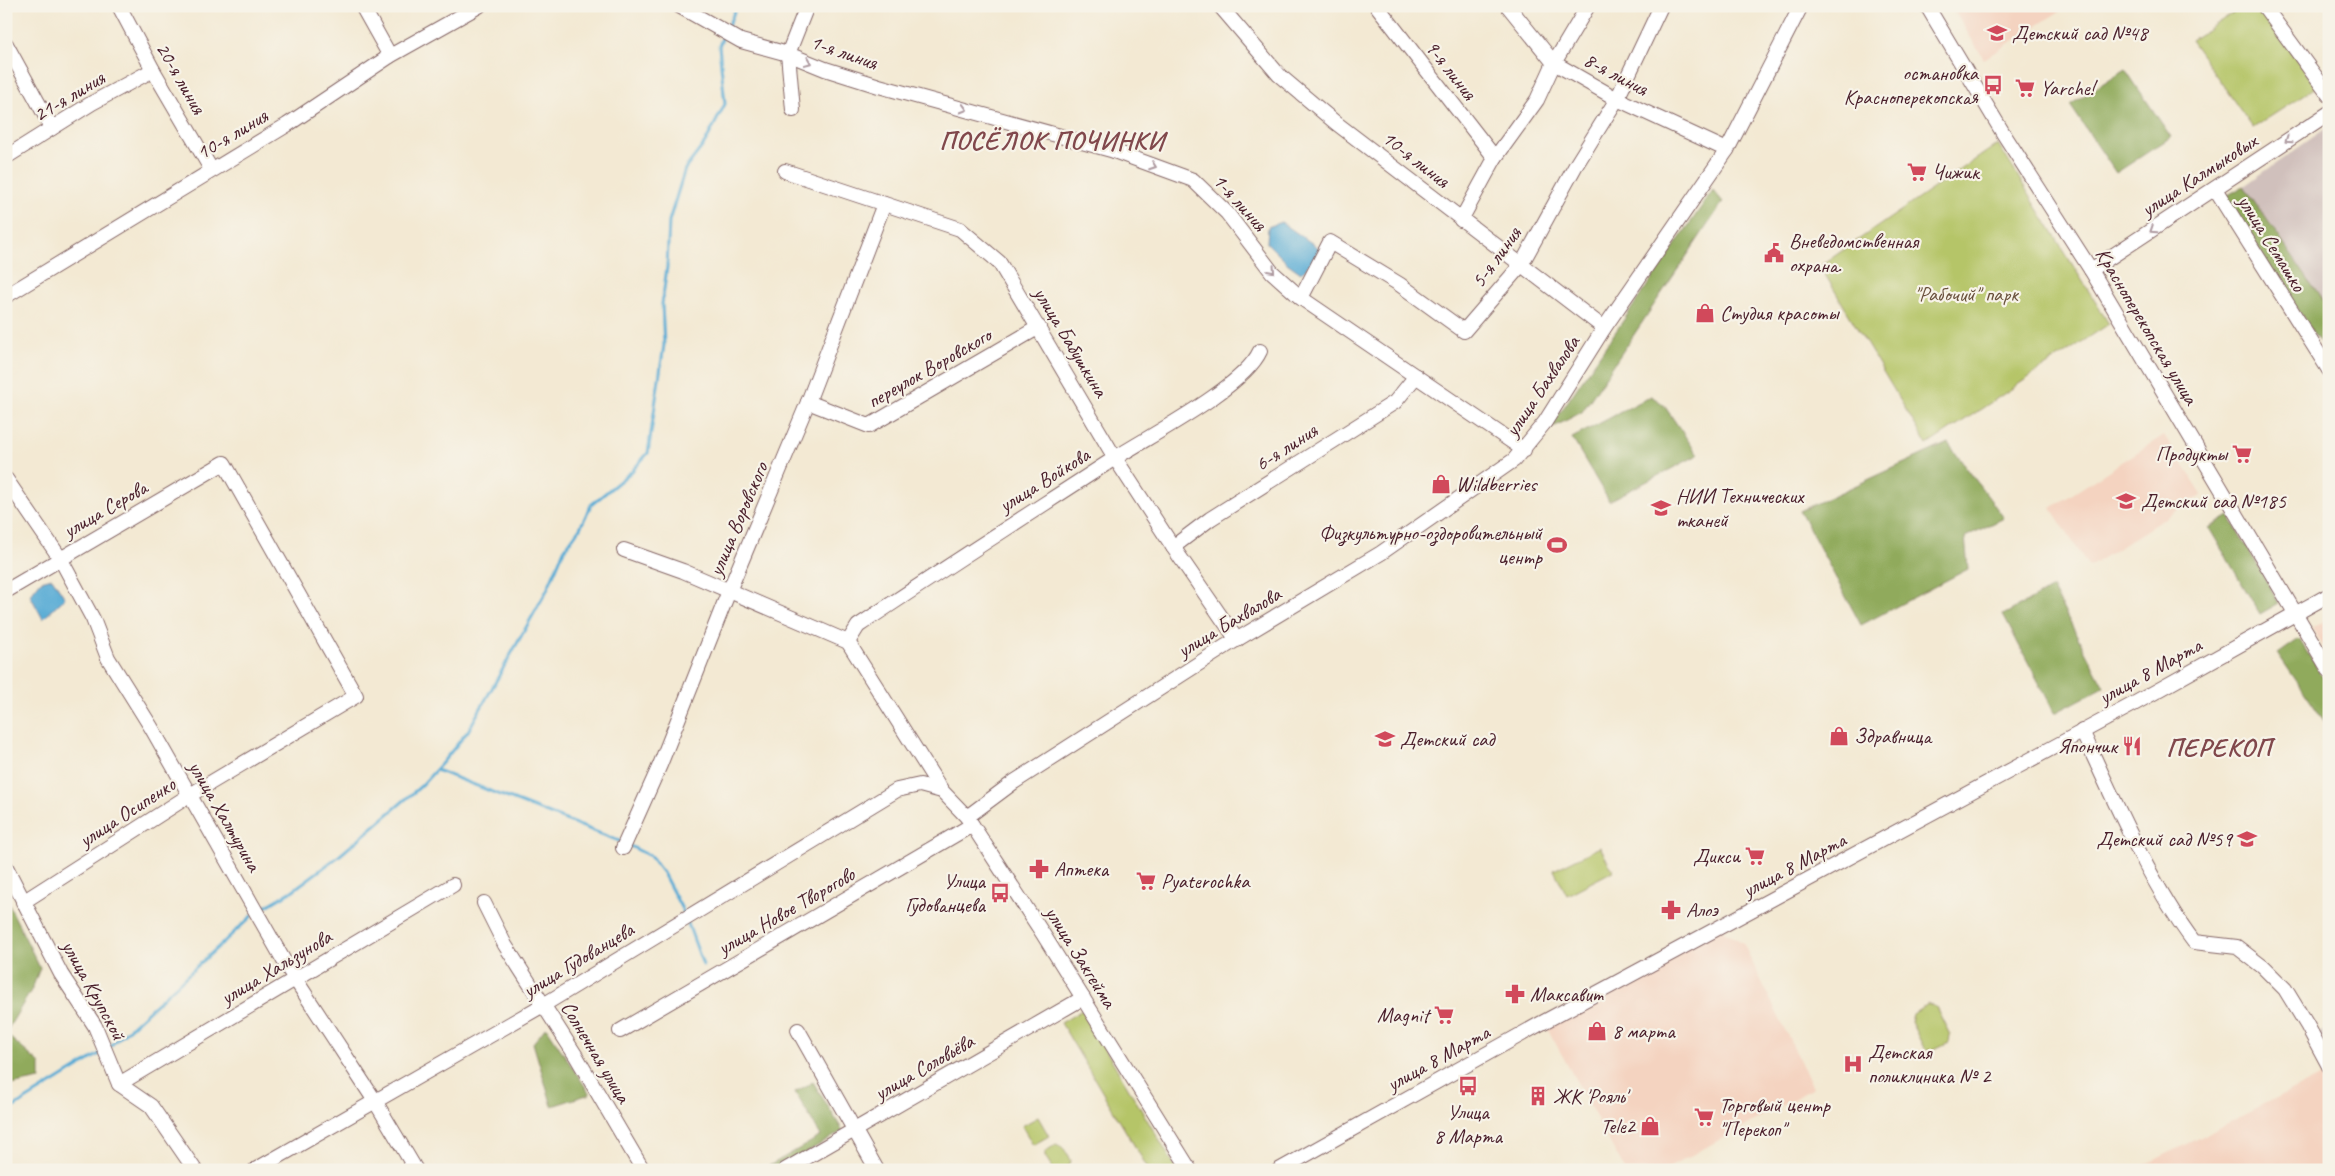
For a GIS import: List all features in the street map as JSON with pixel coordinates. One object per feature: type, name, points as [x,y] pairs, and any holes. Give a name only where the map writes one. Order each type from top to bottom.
[{"type":"street","name":"20-я линия","points":[[119,6],[153,70],[211,169]]},
{"type":"street","points":[[362,6],[390,56]]},
{"type":"street","name":"10-я линия","points":[[6,296],[211,169],[287,125],[390,56],[464,10],[479,6]]},
{"type":"street","name":"1-я линия","points":[[679,6],[741,41],[788,54],[825,69],[879,86],[1110,150],[1193,180],[1227,213],[1272,272],[1301,298],[1524,450]]},
{"type":"street","points":[[793,110],[788,54],[806,6]]},
{"type":"street","name":"10-я линия","points":[[1220,6],[1279,75],[1336,123],[1604,328]]},
{"type":"street","name":"9-я линия","points":[[1377,6],[1495,158]]},
{"type":"street","name":"8-я линия","points":[[1508,6],[1554,63],[1617,99],[1727,150]]},
{"type":"street","points":[[1462,220],[1495,158],[1536,100],[1554,63],[1588,6]]},
{"type":"street","name":"5-я линия","points":[[1301,298],[1330,242],[1399,284],[1464,331],[1521,265],[1576,165],[1617,99],[1661,6]]},
{"type":"street","name":"улица Бахвалова","points":[[970,821],[1014,782],[1237,640],[1381,553],[1514,460],[1545,422],[1604,328],[1727,150],[1801,6]]},
{"type":"street","name":"Красноперекопская улица","points":[[1927,6],[2003,134],[2091,270],[2329,670]]},
{"type":"street","points":[[2264,6],[2329,95]]},
{"type":"street","points":[[6,44],[52,128]]},
{"type":"street","name":"21-я линия","points":[[6,158],[92,103],[153,70]]},
{"type":"street","name":"улица Калмыковых","points":[[2091,270],[2329,113]]},
{"type":"street","name":"улица Бабушкина","points":[[785,171],[960,229],[999,262],[1115,458],[1172,547],[1237,640]]},
{"type":"street","name":"улица Семашко","points":[[2215,189],[2329,370]]},
{"type":"street","name":"улица Воровского","points":[[623,848],[660,765],[729,591],[808,402],[884,204]]},
{"type":"street","name":"переулок Воровского","points":[[808,402],[869,426],[1039,327]]},
{"type":"street","name":"улица Войкова","points":[[848,642],[858,626],[974,548],[1168,426],[1231,383],[1255,363],[1260,351]]},
{"type":"street","name":"6-я линия","points":[[1172,547],[1219,514],[1396,402],[1416,376]]},
{"type":"street","name":"улица Серова","points":[[6,591],[224,463],[356,696]]},
{"type":"street","name":"улица Халтурина","points":[[6,479],[60,558],[93,619],[108,658],[190,795],[295,979],[375,1101],[416,1170]]},
{"type":"street","points":[[624,550],[729,591],[848,642]]},
{"type":"street","name":"улица 8 Марта","points":[[1278,1170],[1547,1020],[2296,615],[2329,595]]},
{"type":"street","name":"улица Закгейма","points":[[848,642],[942,791],[970,821],[1190,1170]]},
{"type":"street","name":"улица Осипенко","points":[[23,902],[190,795],[356,696]]},
{"type":"street","points":[[2082,731],[2118,808],[2180,923],[2194,942],[2237,947],[2263,967],[2285,989],[2329,1066]]},
{"type":"street","name":"улица Гудованцева","points":[[254,1170],[545,1004],[897,790],[920,785],[942,791]]},
{"type":"street","name":"улица Новое Творогово","points":[[620,1031],[970,821]]},
{"type":"street","name":"улица Крупской","points":[[6,868],[61,974],[95,1026],[119,1084]]},
{"type":"street","name":"улица Хальзунова","points":[[119,1084],[453,885]]},
{"type":"street","name":"Солнечная улица","points":[[484,903],[505,945],[545,1004],[643,1170]]},
{"type":"street","name":"улица Соловьёва","points":[[786,1170],[1083,998]]},
{"type":"street","points":[[798,1030],[877,1170]]},
{"type":"street","points":[[119,1084],[151,1106],[195,1170]]},
{"type":"shaded area","name":"Детский сад №48","points":[[1951,6],[2068,6],[1984,59]]},
{"type":"shaded area","points":[[2329,126],[2329,309],[2244,186]]},
{"type":"shaded area","name":"Детский сад №185","points":[[2164,435],[2202,494],[2089,567],[2051,508]]},
{"type":"shaded area","points":[[2329,618],[2329,656],[2312,628]]},
{"type":"shaded area","points":[[1721,929],[1743,943],[1813,1088],[1665,1170],[1625,1170],[1545,1024]]},
{"type":"shaded area","points":[[2329,1027],[2329,1051],[2318,1034]]},
{"type":"shaded area","points":[[2321,1076],[2329,1090],[2329,1170],[2135,1170]]},
{"type":"green space","points":[[2244,6],[2260,6],[2316,87],[2253,128],[2191,40]]},
{"type":"green space","points":[[2125,69],[2171,137],[2116,173],[2070,105]]},
{"type":"green space","name":"\"Рабочий\" парк","points":[[1998,144],[2109,324],[1927,445],[1820,266]]},
{"type":"green space","points":[[2244,186],[2329,310],[2329,356],[2221,199]]},
{"type":"green space","points":[[1713,190],[1723,202],[1582,412],[1548,430]]},
{"type":"green space","points":[[1651,396],[1663,404],[1698,455],[1609,501],[1572,438]]},
{"type":"green space","points":[[1948,443],[2004,518],[1965,537],[1968,569],[1861,625],[1800,511]]},
{"type":"green space","points":[[2229,516],[2279,603],[2260,614],[2209,528]]},
{"type":"green space","points":[[2052,588],[2104,687],[2055,713],[2003,615]]},
{"type":"green space","points":[[2299,639],[2329,688],[2329,728],[2278,654]]},
{"type":"green space","points":[[1600,847],[1613,871],[1567,895],[1554,870]]},
{"type":"green space","points":[[6,899],[40,968],[32,989],[6,1032]]},
{"type":"green space","points":[[1928,1004],[1936,1007],[1950,1035],[1949,1042],[1932,1050],[1924,1048],[1911,1022],[1913,1014]]},
{"type":"green space","points":[[1082,1010],[1177,1170],[1149,1170],[1061,1023]]},
{"type":"green space","points":[[546,1027],[590,1094],[552,1106],[533,1043]]},
{"type":"green space","points":[[6,1034],[40,1064],[40,1079],[6,1086]]},
{"type":"green space","points":[[813,1082],[843,1131],[776,1170],[762,1170],[821,1136],[795,1092]]},
{"type":"green space","points":[[1038,1117],[1049,1136],[1033,1145],[1022,1126]]},
{"type":"green space","points":[[1056,1144],[1062,1147],[1071,1160],[1070,1165],[1063,1170],[1054,1170],[1045,1156],[1045,1152]]},
{"type":"water","points":[[1281,222],[1319,248],[1312,262],[1301,273],[1287,263],[1267,243],[1268,227]]},
{"type":"water","points":[[52,578],[65,598],[43,619],[30,595],[41,581]]},
{"type":"waterway","points":[[727,28],[737,6]]},
{"type":"waterway","points":[[260,910],[292,891],[339,856],[421,786],[442,763],[468,731],[547,590],[564,550],[580,528],[591,505],[632,471],[648,453],[664,345],[662,304],[667,267],[669,221],[685,169],[705,143],[725,104],[719,46],[723,36]]},
{"type":"waterway","points":[[436,770],[622,842]]},
{"type":"waterway","points":[[628,845],[650,856],[663,873],[685,915]]},
{"type":"waterway","points":[[108,1048],[253,915]]},
{"type":"waterway","points":[[687,921],[703,965]]},
{"type":"waterway","points":[[6,1112],[101,1053]]},
{"type":"place","name":"Детский сад №48","points":[[1997,33]]},
{"type":"place","name":"остановка Красноперекопская","points":[[1993,85]]},
{"type":"place","name":"Yarche!","points":[[2025,88]]},
{"type":"place","name":"Чижик","points":[[1917,172]]},
{"type":"place","name":"Вневедомственная охрана.","points":[[1774,253]]},
{"type":"place","name":"Студия красоты","points":[[1705,313]]},
{"type":"place","name":"Продукты","points":[[2242,454]]},
{"type":"place","name":"Wildberries","points":[[1441,484]]},
{"type":"place","name":"Детский сад №185","points":[[2126,501]]},
{"type":"place","name":"НИИ Технических тканей","points":[[1661,508]]},
{"type":"place","name":"Физкультурно-оздоровительный центр","points":[[1557,545]]},
{"type":"place","name":"Здравница","points":[[1839,736]]},
{"type":"place","name":"Детский сад","points":[[1385,739]]},
{"type":"place","name":"Япончик","points":[[2132,746]]},
{"type":"place","name":"Детский сад №59","points":[[2247,839]]},
{"type":"place","name":"Дикси","points":[[1755,856]]},
{"type":"place","name":"Аптека","points":[[1039,869]]},
{"type":"place","name":"Pyaterochka","points":[[1146,881]]},
{"type":"place","name":"Улица Гудованцева","points":[[1000,893]]},
{"type":"place","name":"Алоэ","points":[[1671,910]]},
{"type":"place","name":"Максавит","points":[[1515,994]]},
{"type":"place","name":"Magnit","points":[[1444,1015]]},
{"type":"place","name":"8 марта","points":[[1597,1031]]},
{"type":"place","name":"Детская поликлиника № 2","points":[[1853,1064]]},
{"type":"place","name":"Улица 8 Марта","points":[[1468,1086]]},
{"type":"place","name":"ЖК 'Рояль'","points":[[1538,1096]]},
{"type":"place","name":"Торговый центр \"Перекоп\"","points":[[1704,1117]]},
{"type":"place","name":"Tele2","points":[[1650,1126]]},
{"type":"district","name":"ПОСЁЛОК ПОЧИНКИ","points":[[1052,140]]},
{"type":"district","name":"ПЕРЕКОП","points":[[2219,747]]}]
